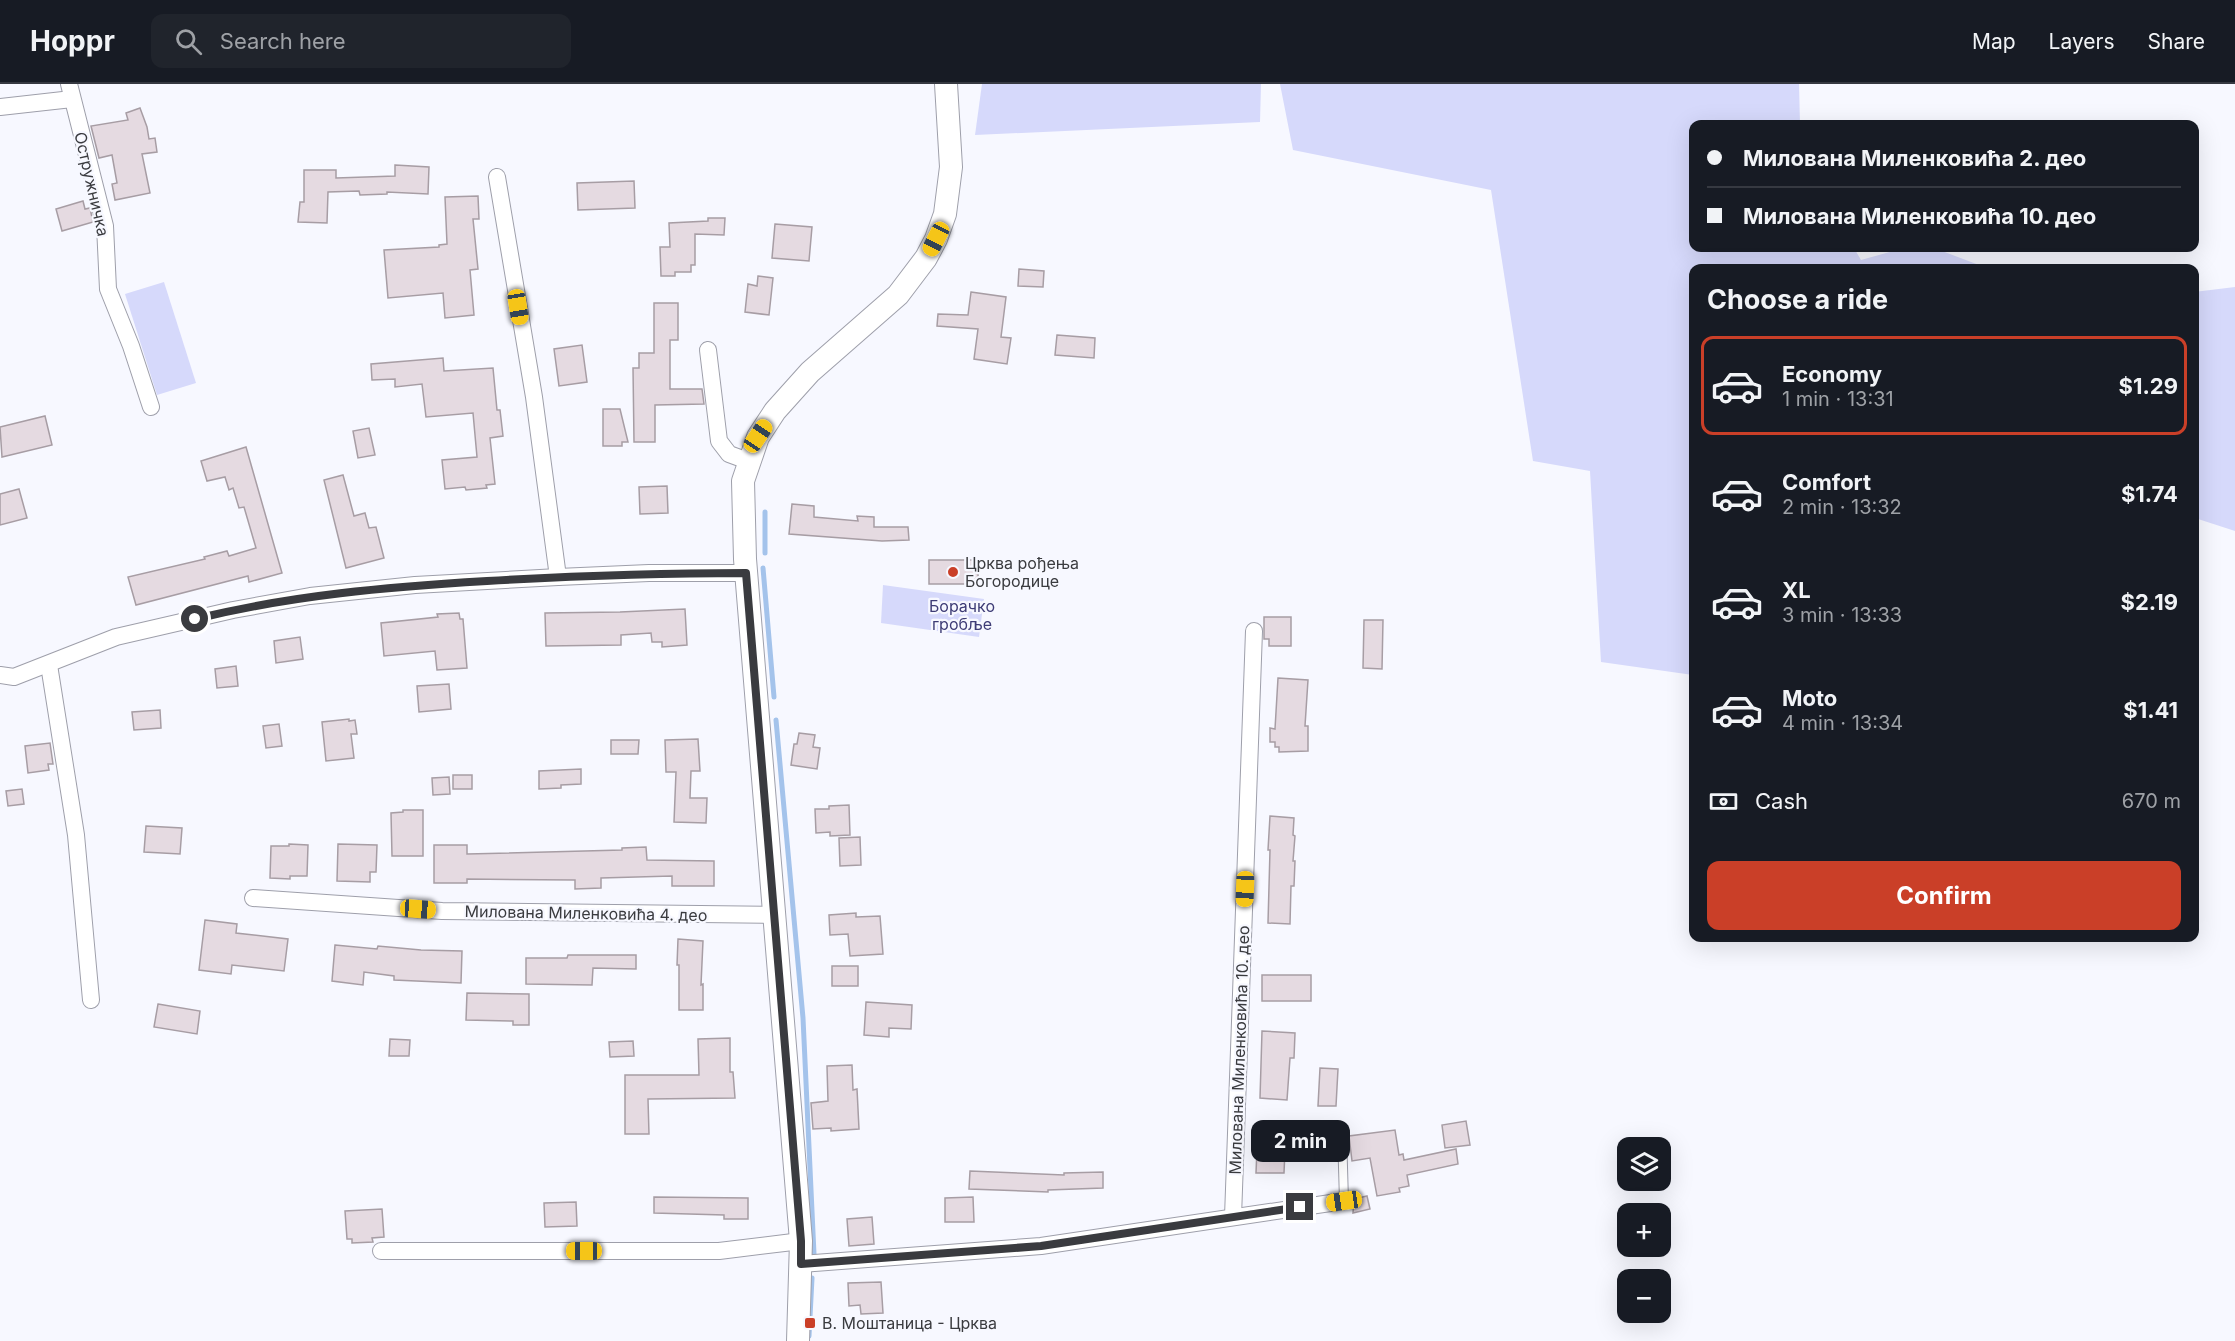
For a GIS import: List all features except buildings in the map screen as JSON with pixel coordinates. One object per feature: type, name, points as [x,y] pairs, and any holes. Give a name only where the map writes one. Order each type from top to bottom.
[{"type":"street","points":[[798,1341],[801,1241],[746,573],[743,481],[758,436],[793,389],[898,295],[926,258],[945,214],[951,167],[951,132],[946,84]]},
{"type":"street","name":"Остружничка","points":[[0,107],[70,92],[105,226],[108,289],[131,346],[151,407]]},
{"type":"street","points":[[497,177],[534,397],[558,577]]},
{"type":"street","points":[[708,350],[719,441],[729,454],[748,461]]},
{"type":"street","points":[[0,675],[14,677],[116,637],[232,610],[310,596],[415,585],[558,577],[649,573],[746,573]]},
{"type":"street","name":"Милована Миленковића 10. део","points":[[1233,1217],[1254,631]]},
{"type":"street","points":[[49,665],[76,836],[91,1000]]},
{"type":"street","name":"Милована Миленковића 4. део","points":[[253,898],[442,911],[775,915]]},
{"type":"street","points":[[801,1264],[1041,1246],[1344,1201]]},
{"type":"street","points":[[381,1251],[719,1251],[801,1241]]},
{"type":"lane","points":[[1342,1133],[1344,1201]]},
{"type":"green space","points":[[982,84],[1261,84],[1260,122],[975,135]]},
{"type":"green space","points":[[1280,84],[1799,84],[1800,120],[1689,120],[1689,252],[1856,252],[1861,260],[1890,252],[1945,252],[1976,264],[1689,264],[1689,674],[1601,662],[1590,471],[1533,461],[1491,190],[1293,150]]},
{"type":"green space","points":[[164,282],[196,383],[157,395],[125,294]]},
{"type":"green space","points":[[2235,287],[2235,531],[2199,519],[2199,291]]},
{"type":"green space","name":"Борачко гробље","points":[[883,585],[984,599],[979,637],[881,623]]},
{"type":"waterway","points":[[765,512],[765,553]]},
{"type":"waterway","points":[[763,568],[774,697]]},
{"type":"waterway","points":[[776,720],[803,1018],[814,1254]]},
{"type":"waterway","points":[[809,1336],[812,1278]]},
{"type":"place","name":"Црква рођења Богородице","points":[[953,572]]},
{"type":"place","name":"В. Моштаница - Црква","points":[[810,1323]]},
{"type":"route","points":[[195,619],[310,596],[415,585],[649,573],[746,573],[777,938],[801,1264],[1041,1246],[1300,1207]]}]
